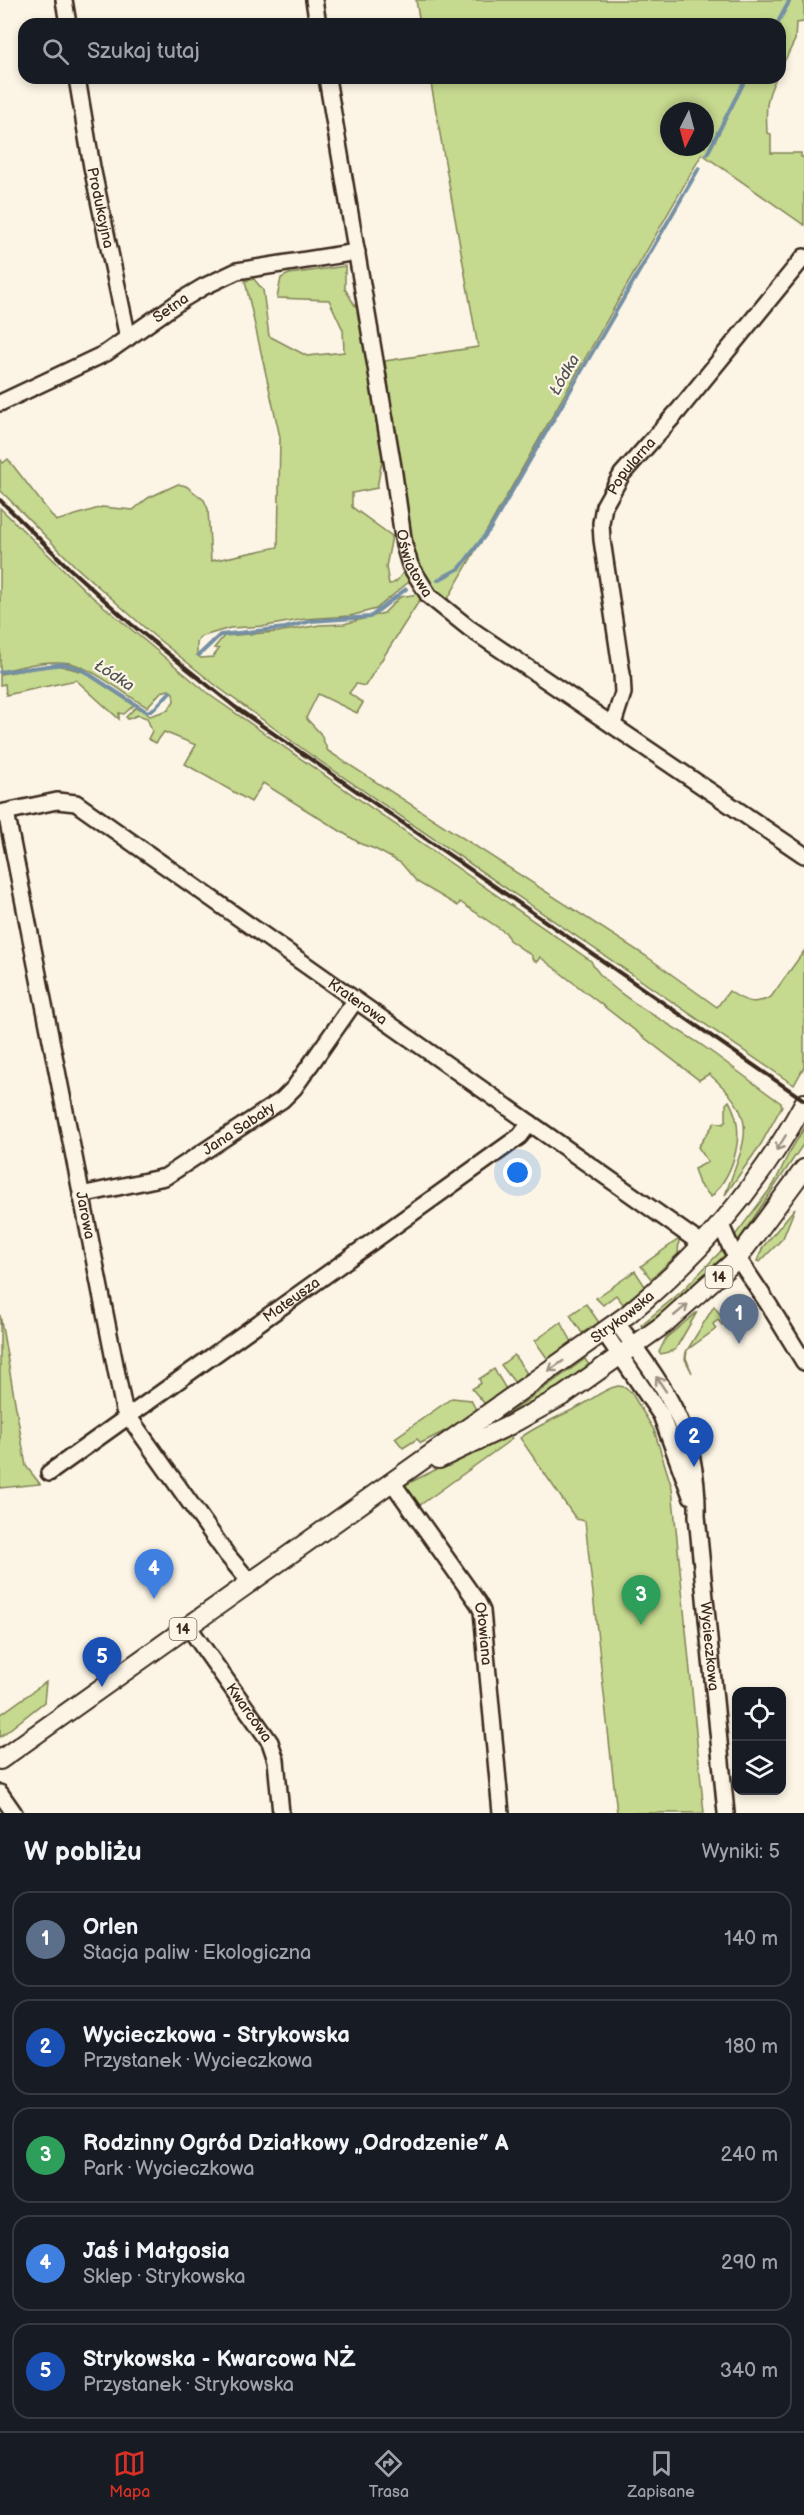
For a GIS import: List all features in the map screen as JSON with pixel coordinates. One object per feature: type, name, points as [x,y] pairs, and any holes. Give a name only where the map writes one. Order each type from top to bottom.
[{"type":"main road","name":"Strykowska","points":[[0,1760],[610,1328],[656,1291],[703,1245],[755,1183],[800,1111]]},
{"type":"main road","name":"Strykowska","points":[[392,1482],[535,1412],[564,1395],[627,1351],[694,1300],[738,1258],[804,1169]]},
{"type":"street","points":[[63,0],[67,18]]},
{"type":"street","points":[[314,0],[317,18]]},
{"type":"street","name":"Produkcyjna","points":[[78,84],[92,167],[128,338]]},
{"type":"street","name":"Oświatowa","points":[[328,84],[393,467],[404,545],[417,580],[429,596],[461,622],[804,855]]},
{"type":"street","name":"Setna","points":[[0,404],[106,353],[193,293],[237,271],[357,252]]},
{"type":"street","name":"Popularna","points":[[613,724],[622,693],[622,674],[601,524],[604,507],[622,474],[679,410],[804,258]]},
{"type":"street","name":"Kraterowa","points":[[3,813],[57,801],[76,803],[703,1245]]},
{"type":"street","name":"Jarowa","points":[[3,813],[121,1402],[127,1417],[250,1582]]},
{"type":"street","name":"Jana Sabały","points":[[81,1196],[165,1177],[282,1100],[294,1088],[355,1000]]},
{"type":"street","name":"Mateusza","points":[[49,1473],[520,1136],[530,1123]]},
{"type":"street","points":[[721,1225],[738,1258],[804,1362]]},
{"type":"street","name":"Wycieczkowa","points":[[610,1328],[627,1351],[660,1415],[697,1516],[726,1813]]},
{"type":"street","name":"Ołowiana","points":[[392,1482],[482,1611],[501,1813]]},
{"type":"street","name":"Kwarcowa","points":[[188,1626],[270,1742],[276,1760],[281,1813]]},
{"type":"street","points":[[0,1793],[14,1813]]},
{"type":"green space","points":[[416,0],[804,0],[804,22],[796,23],[795,40],[786,58],[786,18],[419,18]]},
{"type":"green space","points":[[431,84],[773,84],[766,117],[767,133],[771,134],[771,153],[801,153],[801,157],[804,157],[804,225],[705,156],[714,156],[714,102],[660,102],[660,156],[701,156],[446,602],[422,576],[406,514],[385,361],[478,347]]},
{"type":"green space","points":[[345,266],[345,289],[359,312],[384,450],[377,488],[352,493],[352,507],[392,536],[386,567],[389,584],[396,582],[403,572],[410,581],[376,609],[350,616],[230,628],[200,637],[197,643],[197,655],[201,658],[213,657],[219,649],[214,648],[224,636],[344,624],[384,613],[400,597],[418,594],[421,598],[365,686],[356,684],[349,693],[363,703],[357,713],[318,694],[306,718],[320,733],[328,751],[646,956],[717,1007],[729,991],[754,1002],[771,997],[804,951],[804,1067],[794,1085],[311,755],[219,688],[153,635],[76,567],[0,490],[0,459],[3,463],[8,459],[56,521],[102,507],[133,510],[148,498],[178,484],[186,486],[204,500],[208,509],[211,561],[278,547],[280,437],[245,281],[254,279],[263,290],[269,336],[307,356],[344,352],[343,330],[329,300],[277,298],[281,278],[289,274]]},
{"type":"green space","points":[[0,508],[89,594],[211,696],[591,961],[599,973],[625,996],[703,1046],[781,1103],[782,1106],[761,1144],[725,1195],[739,1158],[744,1130],[742,1117],[736,1104],[709,1074],[699,1080],[540,957],[537,962],[532,959],[532,956],[509,940],[506,933],[460,902],[458,906],[417,882],[401,863],[361,844],[263,783],[251,802],[185,764],[196,745],[164,732],[156,743],[148,739],[152,731],[147,718],[138,715],[128,719],[126,717],[135,708],[150,716],[168,710],[174,701],[173,693],[169,690],[161,692],[147,707],[98,676],[70,663],[44,663],[0,671]]},
{"type":"green space","points":[[57,665],[84,672],[134,705],[124,714],[119,713],[119,719],[76,680],[6,695],[5,684],[0,685],[0,674]]},
{"type":"green space","points":[[729,1101],[737,1126],[736,1151],[726,1176],[711,1197],[699,1184],[694,1169],[708,1162],[698,1147],[715,1122],[723,1124],[726,1121],[726,1104]]},
{"type":"green space","points":[[804,1128],[804,1143],[736,1244],[734,1243],[736,1234],[774,1184]]},
{"type":"green space","points":[[795,1208],[783,1238],[760,1262],[757,1261],[763,1247]]},
{"type":"green space","points":[[679,1239],[678,1254],[651,1279],[641,1266]]},
{"type":"green space","points":[[724,1248],[727,1253],[664,1311],[642,1327],[641,1325],[681,1292]]},
{"type":"green space","points":[[635,1271],[645,1286],[623,1304],[616,1295],[603,1305],[596,1298]]},
{"type":"green space","points":[[586,1304],[598,1324],[582,1333],[570,1315]]},
{"type":"green space","points":[[714,1306],[726,1322],[722,1325],[718,1320],[713,1324],[716,1329],[687,1350]]},
{"type":"green space","points":[[697,1312],[675,1350],[661,1354],[659,1352],[666,1338]]},
{"type":"green space","points":[[0,1315],[26,1466],[40,1484],[0,1488]]},
{"type":"green space","points":[[561,1322],[572,1342],[547,1358],[535,1341]]},
{"type":"green space","points":[[514,1355],[526,1372],[526,1375],[515,1383],[501,1365]]},
{"type":"green space","points":[[585,1359],[589,1365],[536,1403],[498,1421]]},
{"type":"green space","points":[[494,1369],[506,1389],[485,1404],[472,1389],[481,1383],[479,1379]]},
{"type":"green space","points":[[618,1386],[625,1387],[631,1392],[654,1430],[672,1488],[704,1813],[617,1813],[585,1521],[576,1519],[520,1438]]},
{"type":"green space","points":[[452,1398],[471,1400],[476,1410],[449,1429],[421,1443],[417,1439],[403,1448],[395,1438]]},
{"type":"green space","points":[[507,1434],[512,1439],[416,1508],[404,1489],[405,1485]]},
{"type":"green space","points":[[46,1682],[44,1702],[0,1737],[0,1715]]},
{"type":"waterway","name":"Łódka","points":[[780,18],[790,0]]},
{"type":"waterway","name":"Łódka","points":[[714,140],[743,84]]},
{"type":"waterway","name":"Łódka","points":[[438,580],[460,568],[490,529],[699,168]]},
{"type":"waterway","name":"Łódka","points":[[199,655],[220,635],[285,628],[311,621],[370,617],[406,589]]},
{"type":"waterway","name":"Łódka","points":[[0,672],[64,664],[81,669],[147,712],[155,708],[170,692]]},
{"type":"railway","points":[[0,500],[70,569],[131,624],[235,707],[804,1100]]},
{"type":"place","name":"Orlen","points":[[739,1344]]},
{"type":"place","name":"Wycieczkowa - Strykowska","points":[[694,1467]]},
{"type":"place","name":"Jaś i Małgosia","points":[[154,1599]]},
{"type":"place","name":"Rodzinny Ogród Działkowy „Odrodzenie” A","points":[[641,1625]]},
{"type":"place","name":"Strykowska - Kwarcowa NŻ","points":[[102,1687]]}]
